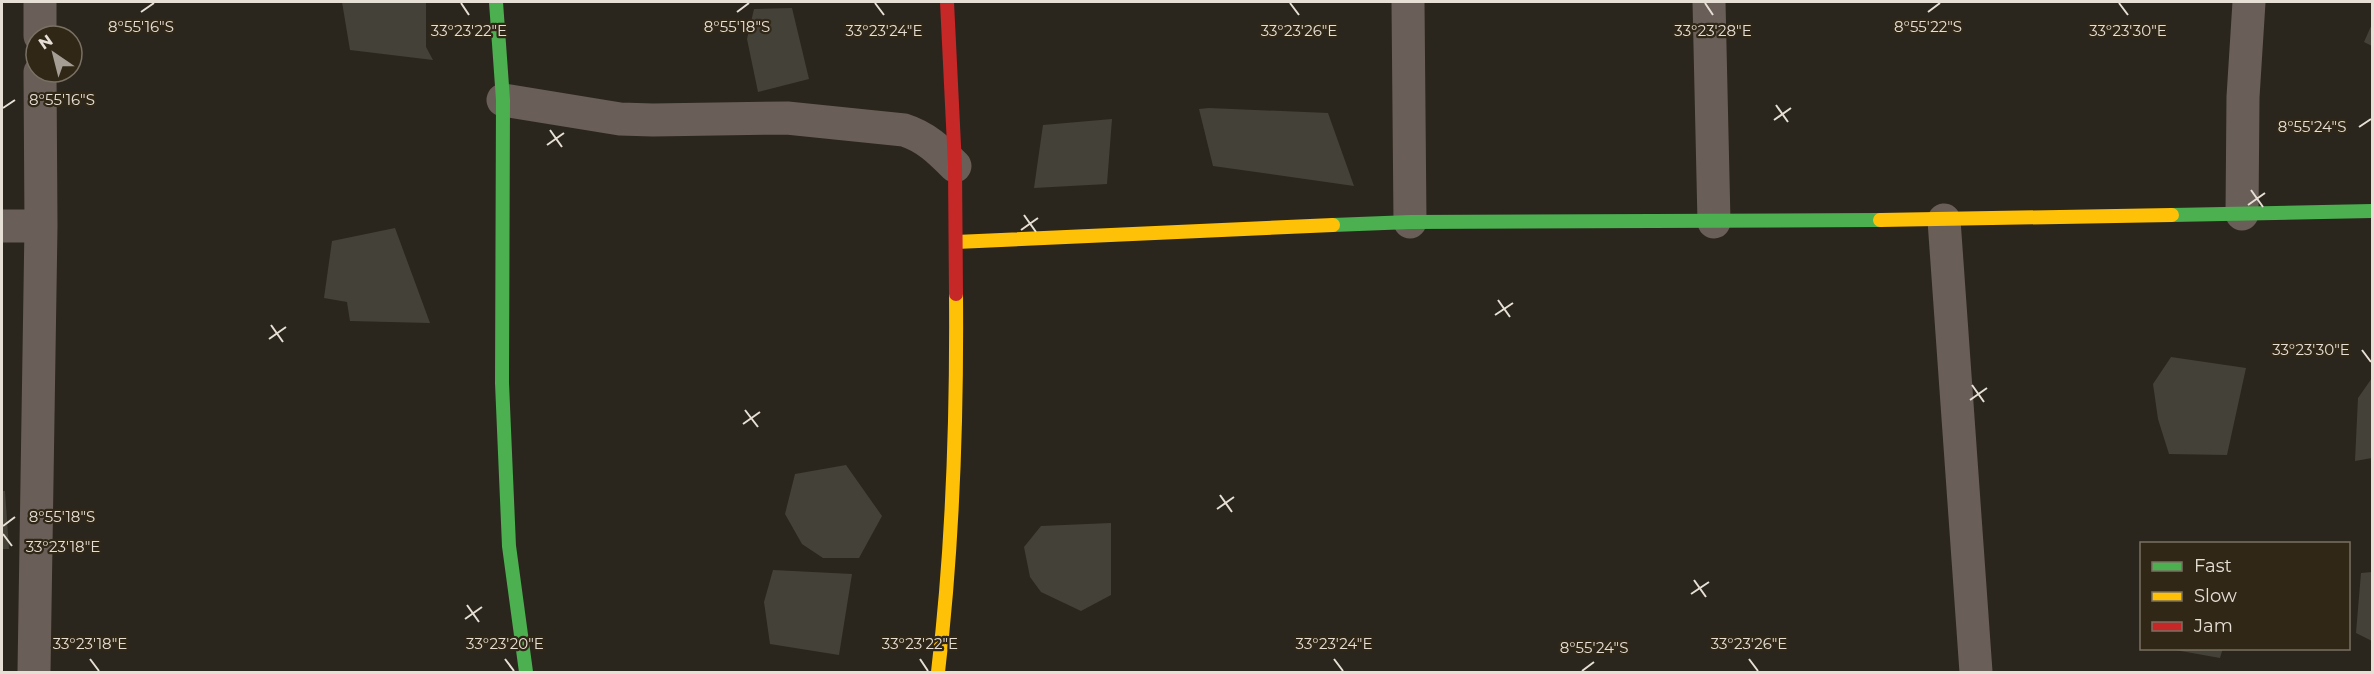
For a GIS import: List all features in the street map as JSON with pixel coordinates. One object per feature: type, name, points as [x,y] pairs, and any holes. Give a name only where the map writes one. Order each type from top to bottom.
[{"type":"street","points":[[40,2],[40,24]]},
{"type":"street","points":[[496,2],[503,100],[503,406],[509,546],[526,672]]},
{"type":"street","points":[[938,672],[945,614],[957,414],[955,166],[947,2]]},
{"type":"street","points":[[1408,2],[1410,222]]},
{"type":"street","points":[[1709,2],[1714,222]]},
{"type":"street","points":[[2242,214],[2243,97],[2249,2]]},
{"type":"street","points":[[34,672],[41,226],[40,84]]},
{"type":"street","points":[[503,100],[620,119],[787,118],[904,130],[932,143],[955,166]]},
{"type":"street","points":[[956,242],[1410,222],[1944,220],[2373,212]]},
{"type":"street","points":[[1944,220],[1976,672]]},
{"type":"street","points":[[2,226],[41,226]]},
{"type":"building","points":[[342,2],[426,2],[426,47],[433,60],[350,50]]},
{"type":"building","points":[[792,8],[809,79],[758,92],[747,39],[754,9]]},
{"type":"building","points":[[2372,24],[2372,46],[2364,42]]},
{"type":"building","points":[[1199,109],[1328,113],[1354,186],[1213,166]]},
{"type":"building","points":[[1112,119],[1107,184],[1034,188],[1043,125]]},
{"type":"building","points":[[395,228],[430,323],[350,321],[347,302],[324,298],[332,241]]},
{"type":"building","points":[[2171,357],[2246,368],[2227,455],[2169,454],[2158,419],[2153,384]]},
{"type":"building","points":[[2372,378],[2372,458],[2355,461],[2358,398]]},
{"type":"building","points":[[846,465],[882,516],[859,558],[823,558],[802,544],[785,514],[795,474]]},
{"type":"building","points":[[2,491],[5,491],[9,549],[2,549]]},
{"type":"building","points":[[1111,523],[1111,595],[1081,611],[1041,592],[1030,577],[1024,547],[1041,526]]},
{"type":"building","points":[[773,570],[852,574],[839,655],[770,644],[764,602]]},
{"type":"building","points":[[2372,572],[2372,641],[2356,633],[2361,573]]},
{"type":"building","points":[[2175,650],[2222,650],[2220,658]]},
{"type":"traffic: fast","points":[[496,2],[503,100],[502,383],[509,546],[526,672]]},
{"type":"traffic: fast","points":[[2172,215],[2372,211]]},
{"type":"traffic: fast","points":[[1333,225],[1410,222],[1880,220]]},
{"type":"traffic: slow","points":[[1880,220],[2172,215]]},
{"type":"traffic: slow","points":[[956,242],[1333,225]]},
{"type":"traffic: slow","points":[[938,672],[953,483],[956,294]]},
{"type":"traffic: jam","points":[[947,2],[955,166],[956,294]]}]
